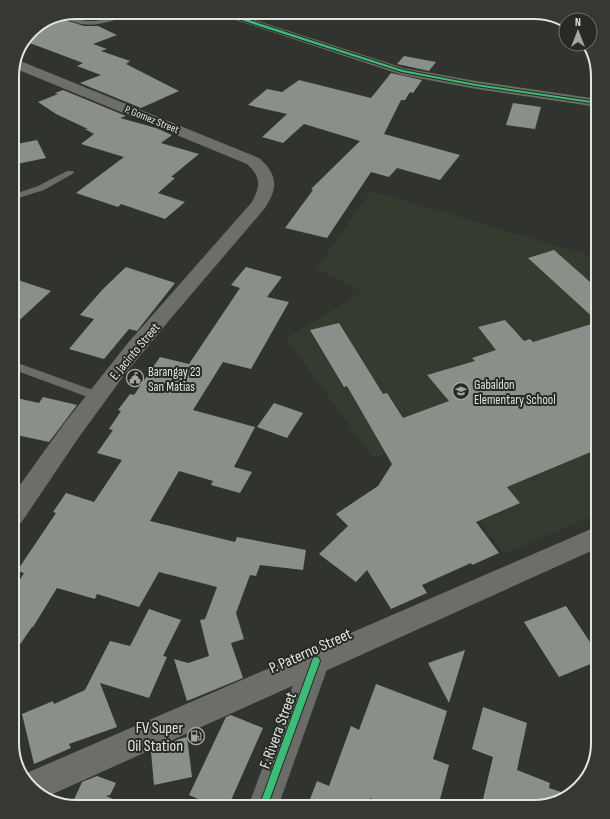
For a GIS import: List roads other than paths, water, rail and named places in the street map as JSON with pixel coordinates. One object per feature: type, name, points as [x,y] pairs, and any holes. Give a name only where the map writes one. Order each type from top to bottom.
[{"type":"main road","name":"P. Gomez Street","points":[[20,66],[254,161],[267,175],[265,193]]},
{"type":"main road","name":"E. Jacinto Street","points":[[19,506],[59,446],[97,396],[135,348],[233,236],[259,204],[265,193]]},
{"type":"main road","name":"P. Paterno Street","points":[[37,785],[591,540]]},
{"type":"street","points":[[243,19],[402,71],[469,84],[591,102]]},
{"type":"street","name":"F. Rivera Street","points":[[266,800],[316,661]]},
{"type":"lane","points":[[73,19],[88,24],[110,19]]},
{"type":"lane","points":[[19,196],[41,188],[70,173]]},
{"type":"lane","points":[[19,368],[97,396]]},
{"type":"place","name":"Barangay 23 San Matias","points":[[135,378]]},
{"type":"place","name":"Gabaldon Elementary School","points":[[461,391]]},
{"type":"place","name":"FV Super Oil Station","points":[[196,736]]}]
